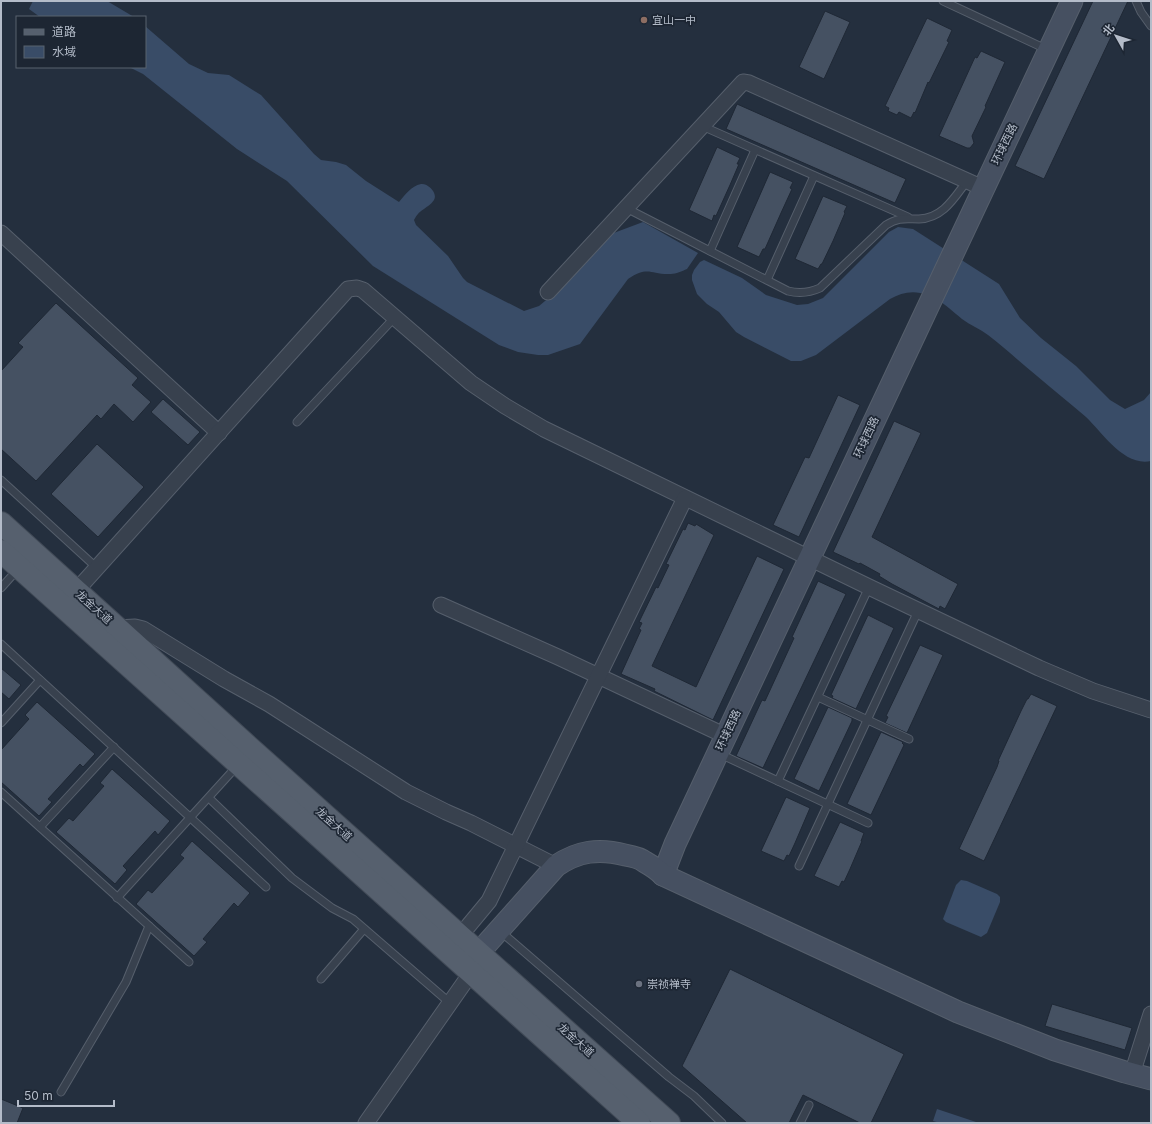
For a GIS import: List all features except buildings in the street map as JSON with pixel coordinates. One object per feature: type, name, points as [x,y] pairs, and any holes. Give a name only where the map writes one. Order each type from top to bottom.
[{"type":"main road","name":"龙金大道","points":[[1,523],[460,936],[475,966],[639,1123]]},
{"type":"main road","name":"龙金大道","points":[[1,551],[238,765],[475,966],[669,1123]]},
{"type":"street","name":"环球西路","points":[[664,875],[675,844],[972,212],[975,185],[1049,50],[1072,1]]},
{"type":"street","points":[[548,292],[743,82],[749,83],[975,185]]},
{"type":"street","points":[[1,233],[219,433]]},
{"type":"street","points":[[76,591],[348,290],[357,288],[363,290],[466,379],[505,406],[544,429],[918,611],[1066,680],[1093,691],[1151,710]]},
{"type":"street","points":[[460,936],[489,901],[685,498]]},
{"type":"street","points":[[441,605],[598,676],[722,745]]},
{"type":"street","points":[[117,628],[135,627],[143,629],[224,679],[269,704],[406,792],[556,866]]},
{"type":"street","points":[[366,1123],[475,966],[556,866],[578,854],[587,852],[605,851],[630,856],[644,861],[664,875],[958,1012],[1055,1050],[1142,1076],[1151,1014]]},
{"type":"street","points":[[475,966],[507,937],[563,874],[581,864],[604,861],[640,871],[664,875]]},
{"type":"lane","points":[[943,1],[1049,50]]},
{"type":"lane","points":[[1136,1],[1141,12],[1151,26]]},
{"type":"lane","points":[[702,126],[910,218]]},
{"type":"lane","points":[[710,251],[755,150]]},
{"type":"lane","points":[[767,280],[814,176]]},
{"type":"lane","points":[[626,208],[767,280],[794,293],[800,294],[820,288],[886,225],[898,219],[926,218],[939,213],[975,185]]},
{"type":"lane","points":[[297,422],[395,317]]},
{"type":"lane","points":[[1,480],[97,568]]},
{"type":"lane","points":[[1,588],[19,568]]},
{"type":"lane","points":[[778,781],[869,587]]},
{"type":"lane","points":[[799,866],[918,611]]},
{"type":"lane","points":[[1,644],[266,887]]},
{"type":"lane","points":[[1,723],[40,680]]},
{"type":"lane","points":[[818,697],[909,739]]},
{"type":"lane","points":[[722,745],[778,781],[868,823]]},
{"type":"lane","points":[[40,827],[114,747]]},
{"type":"lane","points":[[117,898],[238,765]]},
{"type":"lane","points":[[1,792],[189,962]]},
{"type":"lane","points":[[209,798],[292,878],[332,908],[353,919],[450,1003]]},
{"type":"lane","points":[[61,1092],[126,982],[150,926]]},
{"type":"lane","points":[[321,979],[364,929]]},
{"type":"lane","points":[[507,937],[663,1072],[694,1096],[722,1123]]},
{"type":"lane","points":[[800,1123],[809,1105]]},
{"type":"water","points":[[33,1],[107,1],[132,16],[39,16],[29,9]]},
{"type":"water","points":[[146,27],[189,64],[208,73],[229,75],[261,95],[321,160],[346,165],[366,181],[399,202],[408,191],[417,185],[427,185],[432,189],[435,197],[429,205],[416,216],[414,220],[416,225],[448,256],[467,282],[524,311],[539,306],[551,296],[603,237],[643,222],[698,253],[687,269],[679,272],[664,274],[641,272],[628,279],[580,344],[548,355],[518,352],[499,345],[373,266],[287,181],[237,149],[143,74],[131,68],[146,68]]},
{"type":"water","points":[[898,227],[913,229],[999,284],[1020,318],[1041,338],[1076,366],[1110,400],[1125,409],[1144,400],[1151,392],[1151,461],[1132,459],[1123,454],[1106,439],[1086,417],[994,340],[962,319],[942,302],[923,293],[904,293],[890,299],[816,355],[801,361],[791,361],[736,332],[719,312],[707,304],[697,294],[692,280],[694,270],[700,262],[704,260],[742,278],[766,295],[797,305],[808,304],[823,298],[889,232]]},
{"type":"water","points":[[961,880],[967,881],[997,894],[1000,897],[1000,902],[987,933],[981,937],[946,922],[943,919],[956,885]]},
{"type":"water","points":[[937,1109],[979,1123],[940,1123],[933,1121]]},
{"type":"place","name":"宜山一中","points":[[644,20]]},
{"type":"place","name":"崇祯禅寺","points":[[639,984]]}]
